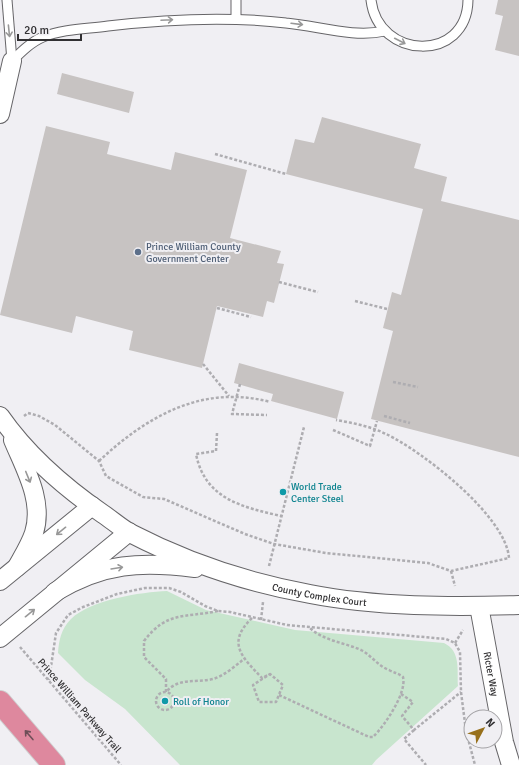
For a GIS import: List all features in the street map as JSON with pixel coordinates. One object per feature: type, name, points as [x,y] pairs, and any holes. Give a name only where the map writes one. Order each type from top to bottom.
[{"type":"highway","points":[[0,702],[54,765]]},
{"type":"street","points":[[0,114],[12,61]]},
{"type":"street","points":[[4,422],[33,489],[37,509],[34,533],[17,567]]},
{"type":"street","name":"County Complex Court","points":[[4,422],[42,464],[92,506],[129,532],[168,550],[222,571],[311,595],[386,603],[479,606],[519,605]]},
{"type":"street","points":[[0,581],[92,506]]},
{"type":"street","points":[[0,638],[129,532]]},
{"type":"street","points":[[56,592],[77,579],[94,572],[133,565],[176,565],[222,571]]},
{"type":"street","name":"Ricter Way","points":[[479,606],[502,736],[511,765]]},
{"type":"lane","points":[[7,0],[12,61]]},
{"type":"lane","points":[[236,0],[236,19]]},
{"type":"lane","points":[[371,0],[376,18],[385,31],[397,40],[409,46],[424,47],[442,43],[454,34],[464,22],[468,9],[468,0]]},
{"type":"lane","points":[[12,61],[24,48],[36,41],[60,32],[162,20],[236,19],[293,23],[358,34],[385,31]]},
{"type":"path","points":[[215,154],[286,174]]},
{"type":"path","points":[[279,282],[318,292]]},
{"type":"path","points":[[356,302],[387,309]]},
{"type":"path","points":[[217,308],[251,317]]},
{"type":"path","points":[[203,364],[229,396]]},
{"type":"path","points":[[393,382],[418,387]]},
{"type":"path","points":[[240,384],[232,414],[267,415]]},
{"type":"path","points":[[99,461],[131,433],[159,415],[204,400],[229,396],[270,402]]},
{"type":"path","points":[[4,422],[28,414],[39,416],[69,435],[99,461],[106,476],[143,497],[164,499],[245,534],[274,544],[326,553],[428,563],[451,571],[509,558],[506,544],[491,519],[461,488],[407,446],[375,429],[336,420]]},
{"type":"path","points":[[384,416],[410,423]]},
{"type":"path","points":[[334,430],[370,446],[377,421]]},
{"type":"path","points":[[261,620],[274,544],[304,427]]},
{"type":"path","points":[[217,433],[216,451],[196,454],[202,472],[209,484],[226,498],[238,504],[281,516]]},
{"type":"path","points":[[49,680],[56,633],[68,615],[83,607],[117,594],[144,588],[169,588],[181,592],[205,606],[218,611],[287,625],[451,641],[458,647],[460,652],[461,692],[466,731],[475,765]]},
{"type":"path","points":[[166,692],[166,678],[144,658],[144,641],[154,628],[165,620],[178,616],[195,616],[218,611]]},
{"type":"path","points":[[252,617],[242,628],[238,639],[238,646],[244,659],[262,678],[270,674]]},
{"type":"path","points":[[280,695],[369,737],[373,737],[387,719],[401,694],[404,682],[403,677],[397,672],[388,670],[369,654],[337,640],[323,638],[309,627]]},
{"type":"path","name":"Prince William Parkway Trail","points":[[28,656],[121,765]]},
{"type":"path","points":[[166,692],[173,697],[174,704],[171,709],[163,711],[156,706],[156,698],[159,694],[166,692],[176,684],[187,680],[213,678],[244,659]]},
{"type":"path","points":[[270,674],[283,685],[280,695],[276,702],[259,702],[253,685],[270,674]]},
{"type":"path","points":[[426,765],[404,739],[461,692]]},
{"type":"path","points":[[401,694],[413,702],[402,716],[414,730]]},
{"type":"green space","points":[[167,591],[206,610],[295,630],[444,643],[449,646],[456,656],[458,667],[458,686],[372,765],[180,765],[125,709],[85,680],[58,653],[63,631],[71,619],[80,612],[116,598]]},
{"type":"building","points":[[498,0],[519,0],[519,56],[495,50],[503,16],[495,14]]},
{"type":"building","points":[[62,73],[134,92],[129,113],[57,94]]},
{"type":"building","points":[[322,117],[421,144],[414,168],[447,177],[441,201],[519,220],[519,457],[371,419],[393,331],[383,328],[392,292],[401,295],[423,209],[286,174],[295,139],[314,143]]},
{"type":"building","name":"Prince William County Government Center","points":[[46,126],[110,142],[107,154],[171,170],[175,152],[247,170],[230,238],[281,251],[277,263],[284,264],[274,303],[267,301],[263,317],[217,306],[202,368],[129,350],[133,331],[76,316],[72,333],[0,315]]},
{"type":"building","points":[[239,363],[344,392],[337,419],[271,401],[273,394],[234,383]]},
{"type":"place","name":"Prince William County Government Center","points":[[138,252]]},
{"type":"place","name":"World Trade Center Steel","points":[[283,492]]},
{"type":"place","name":"Roll of Honor","points":[[165,701]]}]
